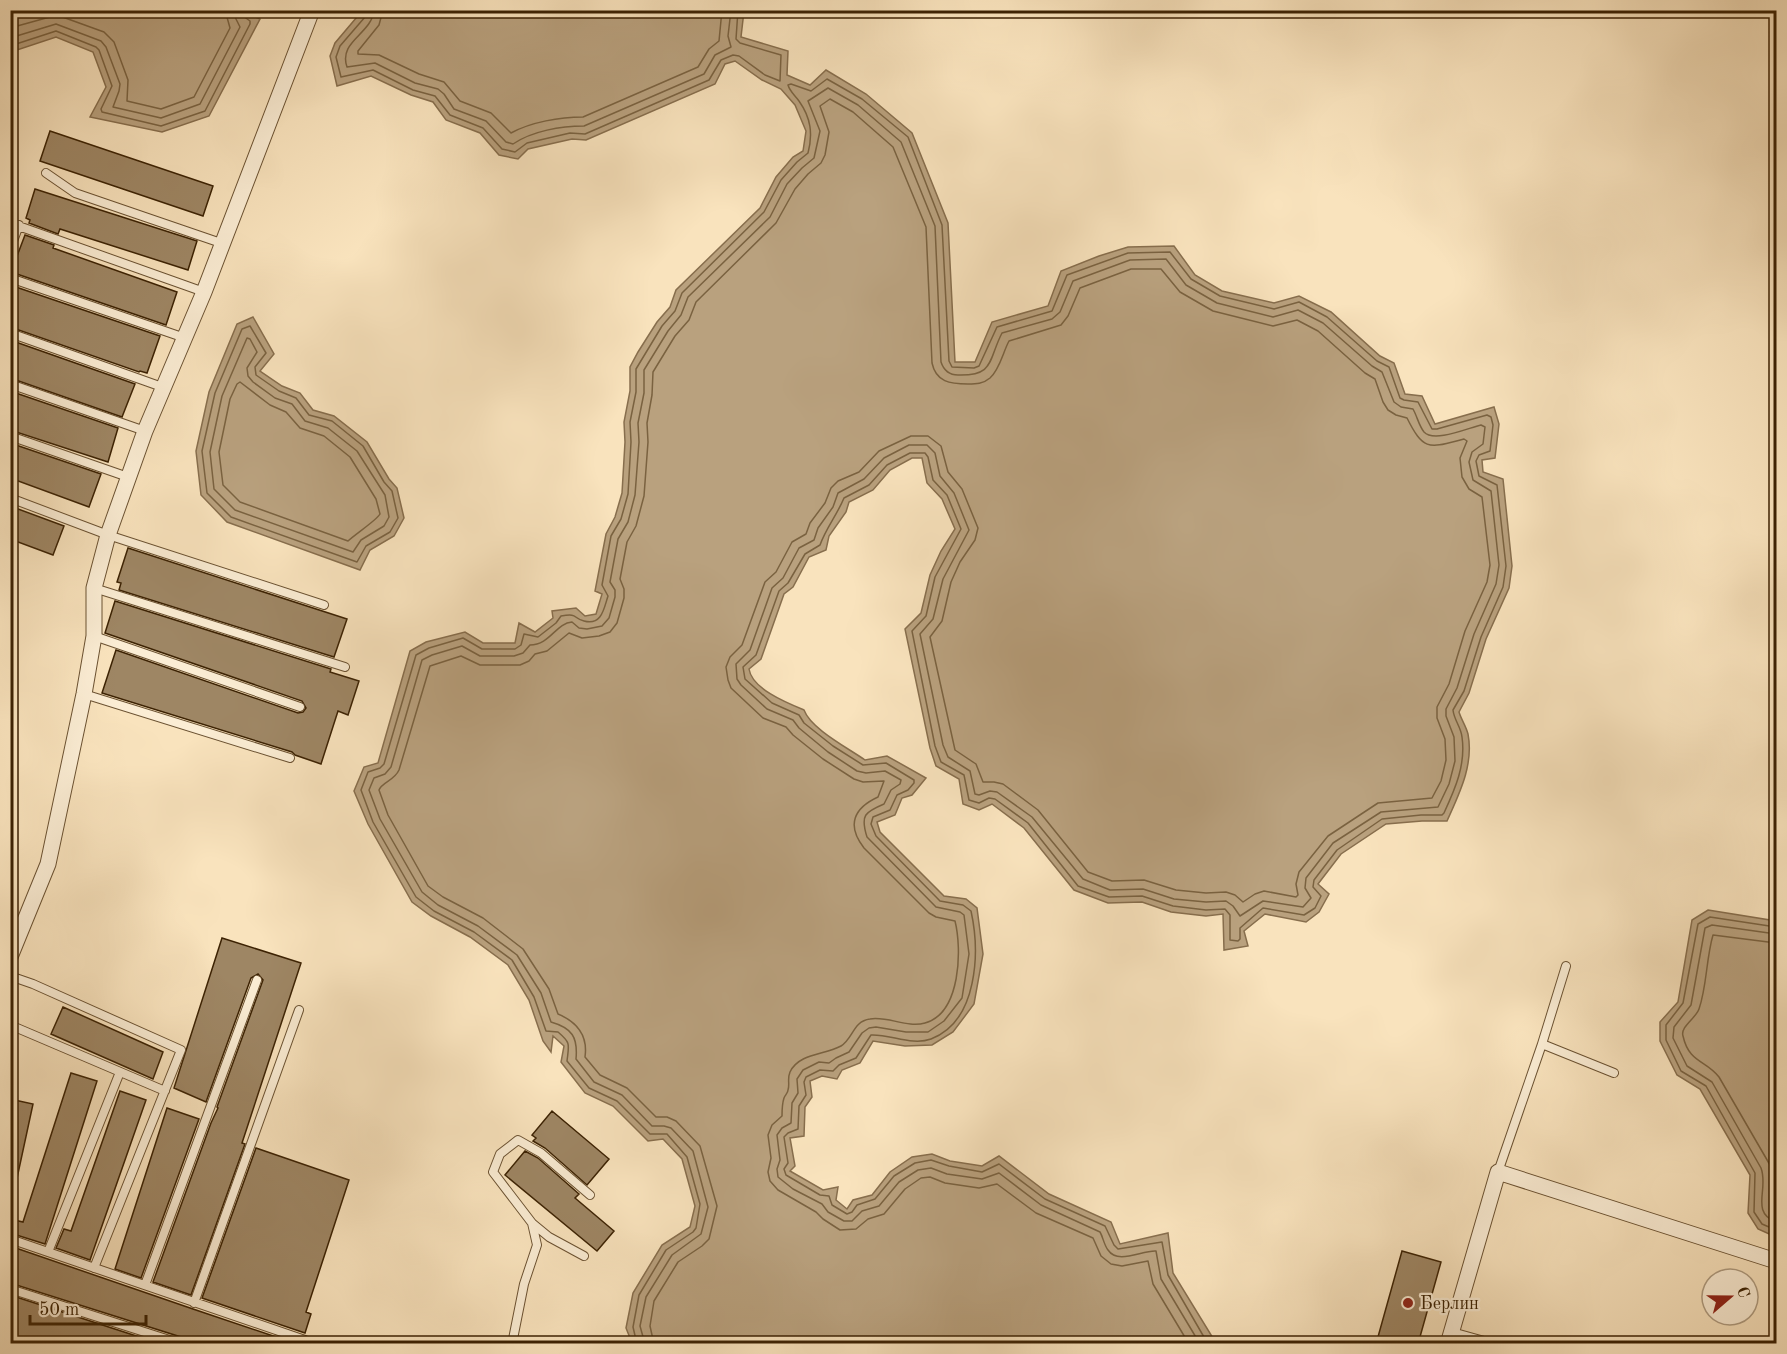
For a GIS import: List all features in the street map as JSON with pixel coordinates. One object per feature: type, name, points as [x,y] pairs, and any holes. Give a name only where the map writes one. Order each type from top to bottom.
[{"type":"street","points":[[10,957],[48,864],[84,694],[93,636],[94,588],[108,535],[145,431],[204,292],[312,10]]},
{"type":"street","points":[[1450,1338],[1498,1172],[1776,1261]]},
{"type":"lane","points":[[46,173],[75,193],[221,243]]},
{"type":"lane","points":[[10,249],[15,224],[204,292]]},
{"type":"lane","points":[[10,278],[185,338]]},
{"type":"lane","points":[[10,333],[165,388]]},
{"type":"lane","points":[[10,384],[145,431]]},
{"type":"lane","points":[[10,436],[128,477]]},
{"type":"lane","points":[[10,498],[108,535],[324,605]]},
{"type":"lane","points":[[94,588],[345,667]]},
{"type":"lane","points":[[93,636],[300,707]]},
{"type":"lane","points":[[84,694],[290,758]]},
{"type":"lane","points":[[1498,1172],[1566,966]]},
{"type":"lane","points":[[10,976],[181,1050],[94,1268]]},
{"type":"lane","points":[[145,1285],[257,980]]},
{"type":"lane","points":[[194,1303],[299,1010]]},
{"type":"lane","points":[[10,1025],[165,1091]]},
{"type":"lane","points":[[1542,1044],[1614,1073]]},
{"type":"lane","points":[[48,1252],[120,1072]]},
{"type":"lane","points":[[584,1256],[549,1237],[532,1223],[493,1172],[500,1154],[518,1140],[541,1153],[590,1195]]},
{"type":"lane","points":[[512,1344],[524,1284],[537,1245],[532,1223]]},
{"type":"lane","points":[[10,1239],[305,1340]]},
{"type":"lane","points":[[10,1289],[182,1344]]},
{"type":"lane","points":[[1450,1338],[1495,1344]]},
{"type":"water","points":[[11,11],[242,11],[260,19],[209,116],[162,132],[90,117],[106,87],[93,52],[56,37],[11,52]]},
{"type":"water","points":[[362,11],[744,11],[741,37],[788,51],[787,75],[810,85],[826,70],[866,94],[912,133],[948,223],[955,362],[975,362],[992,322],[1048,306],[1061,271],[1128,247],[1174,246],[1195,275],[1222,291],[1274,303],[1299,296],[1331,312],[1380,356],[1394,363],[1405,394],[1422,396],[1435,424],[1494,407],[1499,424],[1495,458],[1482,460],[1483,472],[1503,479],[1512,566],[1509,588],[1486,639],[1469,693],[1459,712],[1468,734],[1469,757],[1464,779],[1447,821],[1386,824],[1341,854],[1318,884],[1329,894],[1319,912],[1306,922],[1265,914],[1244,931],[1248,946],[1224,950],[1223,914],[1206,916],[1171,912],[1142,902],[1108,903],[1074,890],[1024,828],[992,804],[979,810],[963,804],[959,779],[936,766],[930,748],[905,629],[921,613],[930,575],[955,529],[942,499],[927,483],[922,458],[912,458],[890,470],[873,490],[849,502],[846,512],[829,536],[826,550],[809,557],[793,587],[784,594],[761,659],[749,669],[756,683],[763,689],[804,710],[822,731],[865,760],[887,756],[926,778],[912,795],[902,798],[895,815],[877,822],[880,832],[944,896],[966,899],[977,908],[983,954],[974,1004],[953,1032],[932,1045],[905,1046],[873,1041],[860,1063],[842,1070],[837,1079],[822,1076],[810,1081],[812,1097],[805,1107],[804,1136],[790,1138],[795,1166],[790,1171],[823,1190],[838,1187],[836,1200],[847,1209],[853,1200],[872,1195],[890,1172],[912,1157],[932,1154],[950,1161],[982,1166],[999,1156],[1049,1194],[1111,1222],[1120,1244],[1168,1233],[1173,1273],[1216,1343],[632,1343],[626,1328],[633,1293],[662,1245],[690,1227],[695,1206],[682,1159],[663,1139],[648,1141],[613,1106],[585,1093],[561,1062],[564,1046],[553,1036],[551,1052],[543,1041],[529,1000],[508,965],[470,937],[431,916],[412,902],[368,824],[354,791],[364,767],[378,763],[410,651],[426,642],[465,632],[483,643],[515,643],[519,623],[535,632],[553,618],[552,611],[576,608],[585,616],[596,614],[602,594],[595,591],[606,534],[615,517],[622,493],[624,422],[630,391],[630,367],[657,322],[670,307],[676,290],[760,208],[776,177],[793,157],[803,151],[806,131],[795,105],[781,89],[762,80],[735,61],[725,64],[715,84],[586,140],[572,139],[528,149],[518,159],[499,155],[480,133],[446,120],[433,102],[411,95],[371,76],[337,86],[330,56],[335,43]]},
{"type":"water","points":[[253,317],[274,354],[260,371],[282,386],[300,393],[313,410],[334,416],[367,442],[397,488],[404,518],[394,536],[370,550],[360,570],[227,522],[201,495],[196,451],[209,392],[237,324]]},
{"type":"water","points":[[1708,910],[1776,921],[1776,1237],[1758,1229],[1748,1213],[1750,1175],[1700,1089],[1677,1075],[1660,1041],[1660,1022],[1678,1002],[1692,920]]},
{"type":"building","points":[[50,131],[213,186],[203,216],[40,161]]},
{"type":"building","points":[[35,189],[197,241],[188,270],[60,229],[58,234],[29,223],[30,220],[26,218]]},
{"type":"building","points":[[25,235],[54,245],[53,248],[177,292],[166,325],[11,272]]},
{"type":"building","points":[[10,285],[160,336],[147,373],[10,327]]},
{"type":"building","points":[[10,340],[135,384],[122,417],[10,378]]},
{"type":"building","points":[[10,391],[118,428],[108,462],[10,430]]},
{"type":"building","points":[[10,443],[101,474],[89,507],[10,478]]},
{"type":"building","points":[[10,506],[64,526],[53,555],[10,539]]},
{"type":"building","points":[[128,548],[347,619],[334,657],[119,590],[121,583],[117,582]]},
{"type":"building","points":[[115,601],[331,669],[330,672],[359,681],[348,715],[338,711],[321,764],[292,752],[102,693],[116,650],[298,713],[303,712],[306,708],[302,701],[105,633]]},
{"type":"building","points":[[222,938],[301,963],[242,1143],[245,1144],[191,1295],[153,1282],[263,980],[258,974],[251,978],[206,1102],[174,1088]]},
{"type":"building","points":[[63,1007],[163,1052],[153,1079],[51,1034]]},
{"type":"building","points":[[71,1073],[97,1081],[45,1244],[10,1233],[10,1219],[23,1222]]},
{"type":"building","points":[[120,1091],[146,1100],[90,1260],[56,1248],[64,1229],[71,1231]]},
{"type":"building","points":[[10,1099],[33,1104],[16,1183],[10,1182]]},
{"type":"building","points":[[167,1108],[199,1119],[141,1278],[115,1269]]},
{"type":"building","points":[[552,1111],[609,1159],[587,1185],[545,1148],[533,1141],[536,1138],[532,1135]]},
{"type":"building","points":[[256,1148],[349,1180],[306,1312],[311,1314],[305,1333],[202,1298]]},
{"type":"building","points":[[525,1151],[538,1158],[579,1194],[575,1198],[614,1231],[597,1251],[505,1175]]},
{"type":"building","points":[[10,1246],[297,1344],[188,1344],[184,1338],[10,1283]]},
{"type":"building","name":"Берлин","points":[[1402,1251],[1441,1262],[1418,1344],[1376,1344]]},
{"type":"building","points":[[10,1295],[161,1344],[35,1344],[10,1336]]},
{"type":"place","name":"Берлин","points":[[1408,1303]]}]
